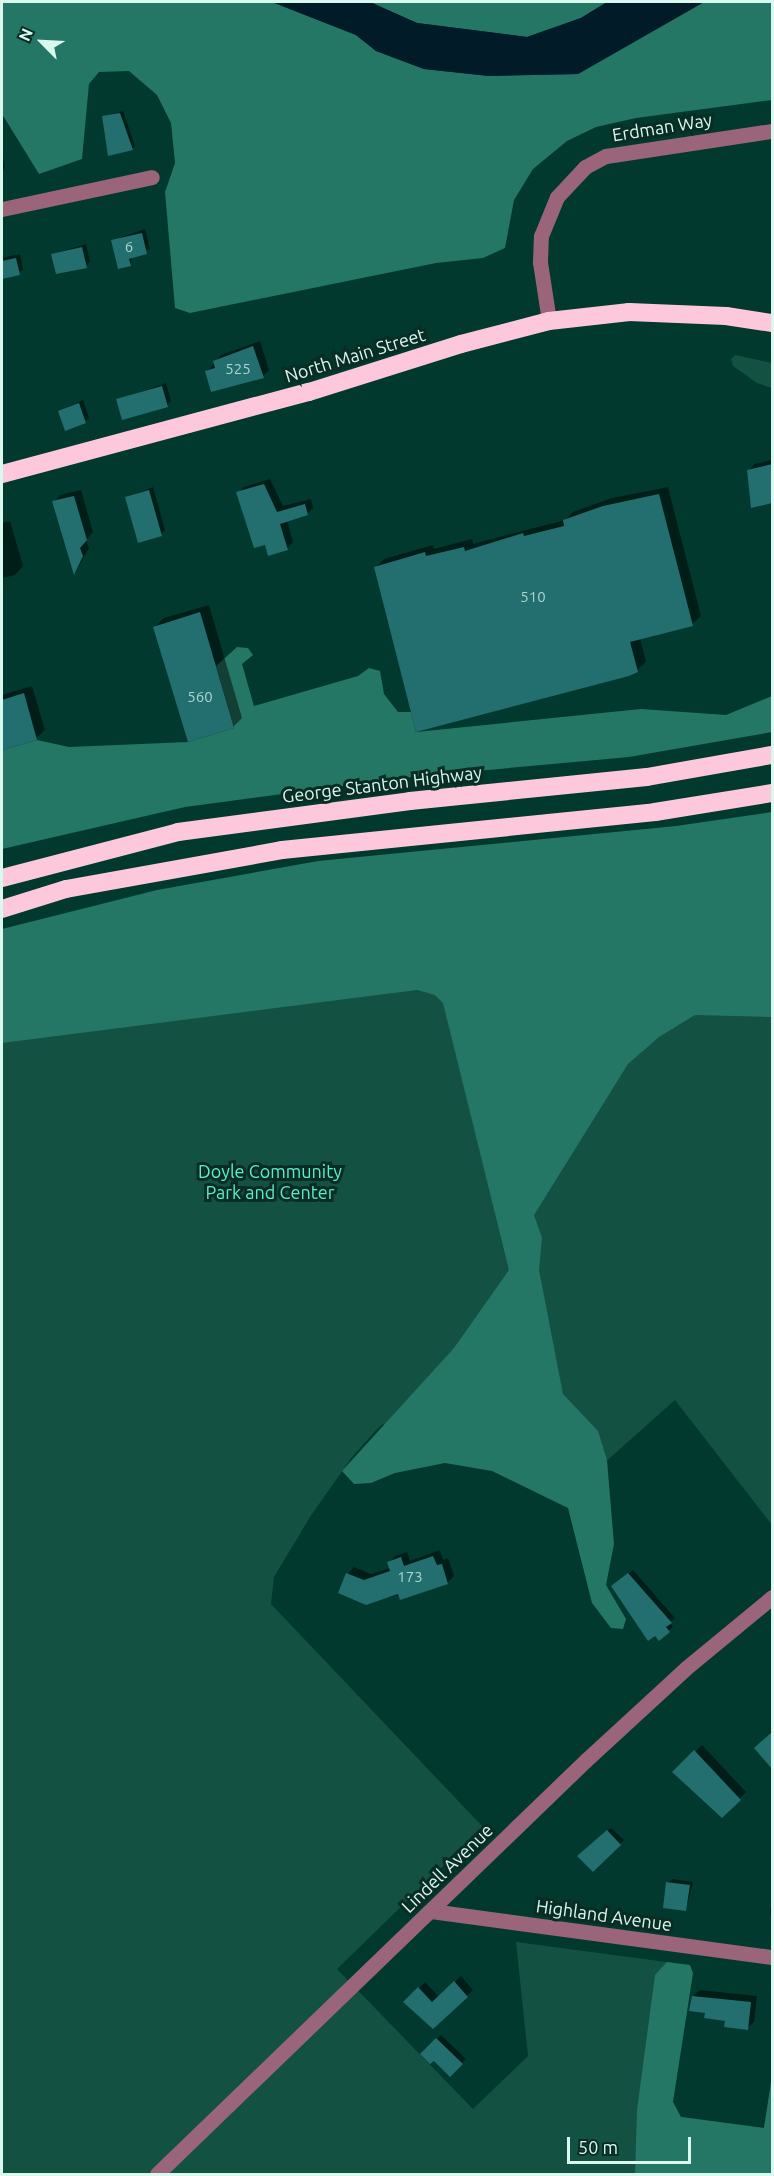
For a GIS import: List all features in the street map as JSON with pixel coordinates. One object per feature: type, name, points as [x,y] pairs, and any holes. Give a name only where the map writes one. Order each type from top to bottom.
[{"type":"highway","name":"North Main Street","points":[[2,474],[309,392],[461,344],[549,321],[629,312],[726,316],[772,323]]},
{"type":"highway","name":"North Main Street","points":[[726,316],[772,335]]},
{"type":"highway","name":"George Stanton Highway","points":[[2,878],[178,831],[410,801],[647,777],[772,755]]},
{"type":"highway","points":[[2,909],[66,889],[282,850],[655,812],[772,793]]},
{"type":"street","name":"Erdman Way","points":[[549,321],[540,262],[542,236],[557,197],[585,167],[606,156],[772,131]]},
{"type":"street","points":[[2,210],[152,177]]},
{"type":"street","name":"Lindell Avenue","points":[[157,2175],[585,1761],[686,1668],[772,1597]]},
{"type":"street","name":"Highland Avenue","points":[[430,1911],[772,1957]]},
{"type":"green space","points":[[2,2],[272,2],[356,35],[376,51],[424,69],[489,76],[578,74],[704,2],[772,2],[772,100],[636,118],[596,127],[567,141],[533,169],[514,200],[505,248],[483,258],[436,263],[190,313],[175,308],[165,192],[175,163],[171,123],[157,95],[129,71],[99,72],[89,84],[82,159],[39,174],[2,114]]},
{"type":"green space","points":[[370,2],[607,2],[581,18],[527,37],[417,23]]},
{"type":"green space","points":[[735,355],[772,363],[772,388],[757,383],[733,366],[731,359]]},
{"type":"green space","points":[[237,647],[248,648],[253,655],[242,664],[254,706],[358,676],[369,668],[380,671],[384,694],[398,712],[411,712],[416,732],[641,709],[726,715],[772,696],[772,732],[629,757],[411,777],[185,807],[2,849],[2,750],[37,740],[69,747],[188,742],[234,728],[216,666]]},
{"type":"green space","points":[[772,812],[772,1017],[695,1015],[659,1037],[628,1064],[534,1215],[542,1238],[539,1270],[563,1394],[598,1431],[607,1460],[614,1544],[606,1585],[626,1619],[623,1629],[611,1628],[592,1603],[568,1508],[492,1471],[445,1463],[395,1473],[371,1483],[354,1484],[342,1471],[454,1348],[509,1270],[443,1003],[435,995],[417,990],[2,1043],[2,929],[157,890],[318,861],[676,826]]},
{"type":"green space","name":"Doyle Community Park and Center","points":[[417,871],[772,1000],[772,1525],[675,1400],[575,1489],[383,1424],[377,1429],[352,1457],[310,1517],[274,1577],[271,1604],[483,1827],[337,1969],[473,2109],[528,2056],[516,1942],[674,1963],[652,2113],[764,2128],[772,2076],[772,2174],[2,2174],[2,944],[281,912]]},
{"type":"green space","points":[[667,1962],[690,1965],[693,1973],[673,2102],[681,2117],[764,2128],[772,2076],[772,2174],[635,2174],[637,2110],[655,1975]]},
{"type":"water","points":[[272,2],[370,2],[417,23],[527,37],[581,18],[607,2],[704,2],[578,74],[489,76],[424,69],[376,51],[356,35]]},
{"type":"building","points":[[120,113],[133,150],[108,156],[102,116]]},
{"type":"building","points":[[142,233],[147,254],[129,259],[131,266],[118,269],[111,240]]},
{"type":"building","points":[[82,247],[87,268],[56,274],[51,254]]},
{"type":"building","points":[[16,258],[20,275],[2,279],[2,261]]},
{"type":"building","points":[[253,346],[264,378],[211,392],[205,371],[215,368],[213,361]]},
{"type":"building","points":[[162,386],[168,407],[122,420],[116,399]]},
{"type":"building","points":[[79,403],[86,423],[65,431],[58,411]]},
{"type":"building","points":[[772,464],[772,503],[751,508],[747,470]]},
{"type":"building","points":[[264,484],[277,512],[305,504],[308,515],[280,524],[288,550],[268,556],[265,545],[254,548],[236,492]]},
{"type":"building","points":[[149,490],[162,536],[138,543],[125,497]]},
{"type":"building","points":[[659,494],[693,626],[630,642],[638,672],[629,676],[416,732],[374,567],[425,552],[426,556],[464,547],[465,551],[523,533],[524,536],[564,526],[563,520],[603,506]]},
{"type":"building","points":[[74,496],[87,540],[80,548],[83,556],[74,575],[52,501]]},
{"type":"building","points":[[200,612],[234,728],[188,742],[153,627]]},
{"type":"building","points":[[24,693],[37,740],[2,750],[2,700]]},
{"type":"building","points":[[433,1556],[437,1565],[442,1564],[448,1584],[400,1600],[398,1594],[366,1605],[338,1593],[346,1573],[364,1580],[390,1571],[387,1562],[401,1557],[404,1566]]},
{"type":"building","points":[[628,1573],[672,1623],[666,1627],[670,1632],[659,1641],[655,1636],[648,1641],[611,1586]]},
{"type":"building","points":[[772,1732],[772,1769],[754,1748]]},
{"type":"building","points":[[694,1750],[741,1800],[722,1818],[672,1772]]},
{"type":"building","points":[[607,1830],[621,1845],[593,1872],[577,1856]]},
{"type":"building","points":[[666,1882],[690,1885],[686,1911],[663,1908]]},
{"type":"building","points":[[454,1981],[468,1997],[433,2029],[403,2002],[418,1987],[432,2002]]},
{"type":"building","points":[[692,1996],[751,2002],[748,2030],[724,2027],[725,2021],[704,2018],[705,2013],[689,2011]]},
{"type":"building","points":[[436,2038],[463,2064],[450,2077],[434,2061],[430,2064],[420,2054]]}]
